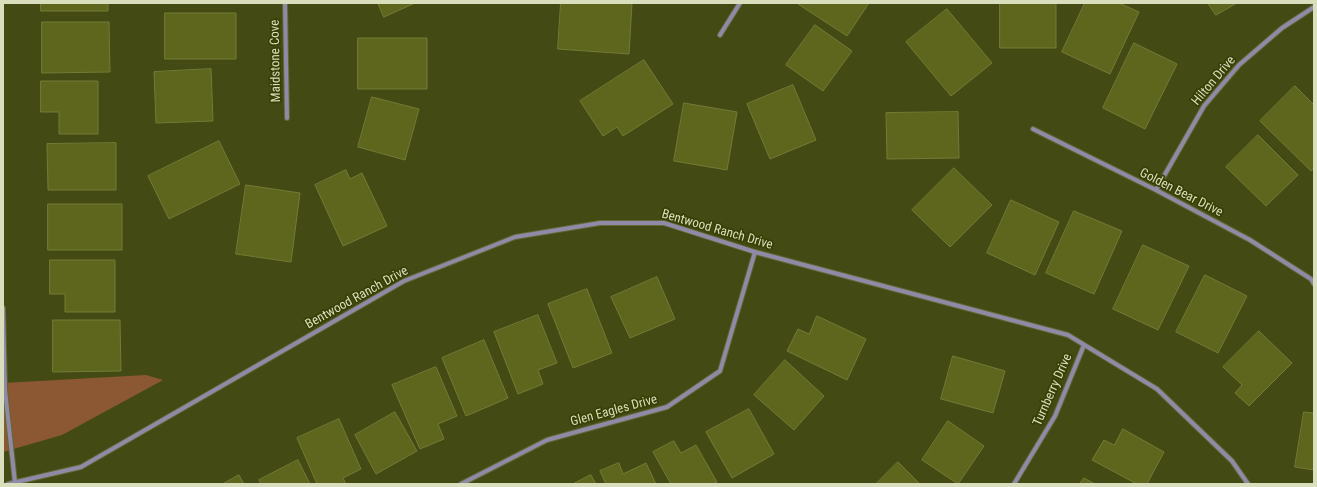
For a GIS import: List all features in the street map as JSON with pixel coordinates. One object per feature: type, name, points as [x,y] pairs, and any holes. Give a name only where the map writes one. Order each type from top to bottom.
[{"type":"street","name":"Maidstone Cove","points":[[285,3],[287,118]]},
{"type":"street","points":[[720,35],[740,3]]},
{"type":"street","name":"Hilton Drive","points":[[1156,190],[1204,106],[1239,65],[1282,28],[1314,7]]},
{"type":"street","name":"Golden Bear Drive","points":[[1033,129],[1156,190],[1250,240],[1314,284]]},
{"type":"street","name":"Bentwood Ranch Drive","points":[[8,484],[81,467],[404,280],[515,237],[600,223],[664,223],[755,252],[1068,335],[1157,389],[1232,461],[1248,484]]},
{"type":"street","name":"Glen Eagles Drive","points":[[461,484],[547,440],[667,407],[720,371],[755,252]]},
{"type":"street","points":[[3,308],[5,390],[15,483]]},
{"type":"street","name":"Turnberry Drive","points":[[1014,484],[1055,416],[1084,344]]},
{"type":"shaded area","points":[[146,375],[163,380],[62,435],[3,452],[3,383]]},
{"type":"building","points":[[41,3],[108,3],[108,11],[41,11]]},
{"type":"building","points":[[378,3],[415,3],[384,17]]},
{"type":"building","points":[[561,3],[632,3],[629,54],[558,49]]},
{"type":"building","points":[[798,3],[869,3],[847,36]]},
{"type":"building","points":[[1000,3],[1056,3],[1056,48],[1000,48]]},
{"type":"building","points":[[1085,3],[1119,3],[1139,12],[1110,74],[1062,52]]},
{"type":"building","points":[[1208,3],[1237,3],[1216,15]]},
{"type":"building","points":[[947,9],[992,63],[951,96],[906,42]]},
{"type":"building","points":[[165,13],[236,13],[236,59],[165,59]]},
{"type":"building","points":[[42,22],[109,22],[110,72],[42,73]]},
{"type":"building","points":[[815,25],[852,51],[823,91],[786,65]]},
{"type":"building","points":[[358,38],[427,38],[427,89],[358,89]]},
{"type":"building","points":[[1134,43],[1177,64],[1145,129],[1103,108]]},
{"type":"building","points":[[644,60],[673,104],[623,136],[617,127],[603,136],[580,101]]},
{"type":"building","points":[[211,69],[213,121],[156,123],[154,72]]},
{"type":"building","points":[[41,81],[98,81],[98,134],[59,134],[59,112],[41,112]]},
{"type":"building","points":[[793,85],[816,140],[770,159],[747,104]]},
{"type":"building","points":[[1295,86],[1314,105],[1314,168],[1311,171],[1260,121]]},
{"type":"building","points":[[372,97],[419,109],[405,160],[358,147]]},
{"type":"building","points":[[684,103],[737,112],[727,170],[674,161]]},
{"type":"building","points":[[958,112],[959,158],[887,159],[886,113]]},
{"type":"building","points":[[1258,135],[1298,175],[1266,206],[1226,167]]},
{"type":"building","points":[[219,141],[240,184],[169,219],[148,176]]},
{"type":"building","points":[[116,143],[116,190],[48,190],[47,144]]},
{"type":"building","points":[[954,168],[992,205],[950,247],[912,210]]},
{"type":"building","points":[[346,170],[350,179],[362,173],[387,226],[343,246],[315,185]]},
{"type":"building","points":[[246,185],[300,193],[291,262],[236,254]]},
{"type":"building","points":[[1011,200],[1059,222],[1035,275],[987,253]]},
{"type":"building","points":[[48,204],[122,204],[122,250],[48,250]]},
{"type":"building","points":[[1074,211],[1122,231],[1094,294],[1046,273]]},
{"type":"building","points":[[1143,245],[1189,266],[1158,330],[1113,309]]},
{"type":"building","points":[[50,260],[115,260],[115,312],[65,312],[65,294],[50,294]]},
{"type":"building","points":[[1205,275],[1247,296],[1218,353],[1176,332]]},
{"type":"building","points":[[657,277],[675,319],[630,338],[611,297]]},
{"type":"building","points":[[587,289],[612,353],[573,368],[548,304]]},
{"type":"building","points":[[538,315],[557,363],[538,370],[543,384],[518,394],[494,332]]},
{"type":"building","points":[[817,316],[866,339],[847,380],[787,351],[798,329],[809,334]]},
{"type":"building","points":[[53,320],[120,320],[121,371],[53,372]]},
{"type":"building","points":[[1259,331],[1292,363],[1249,406],[1235,393],[1242,385],[1223,367]]},
{"type":"building","points":[[484,340],[508,398],[466,416],[442,358]]},
{"type":"building","points":[[953,356],[1005,371],[993,413],[941,399]]},
{"type":"building","points":[[785,360],[824,396],[794,430],[754,395]]},
{"type":"building","points":[[436,367],[457,416],[438,424],[444,439],[420,449],[392,385]]},
{"type":"building","points":[[749,409],[774,454],[732,478],[706,432]]},
{"type":"building","points":[[395,412],[417,451],[376,474],[355,435]]},
{"type":"building","points":[[1304,412],[1314,413],[1314,470],[1295,467]]},
{"type":"building","points":[[339,419],[361,469],[343,478],[346,484],[317,484],[297,438]]},
{"type":"building","points":[[948,421],[984,446],[958,484],[922,460]]},
{"type":"building","points":[[1123,429],[1164,452],[1147,484],[1137,484],[1092,460],[1104,440],[1114,445]]},
{"type":"building","points":[[674,441],[681,453],[696,445],[717,482],[712,484],[671,484],[653,452]]},
{"type":"building","points":[[298,460],[310,484],[261,484],[259,480]]},
{"type":"building","points":[[898,462],[920,484],[876,484]]},
{"type":"building","points":[[619,463],[623,474],[646,463],[656,484],[606,484],[600,471]]},
{"type":"building","points":[[239,475],[244,484],[223,484]]},
{"type":"building","points":[[591,475],[596,484],[573,484]]},
{"type":"building","points":[[1084,478],[1095,484],[1080,484]]}]
